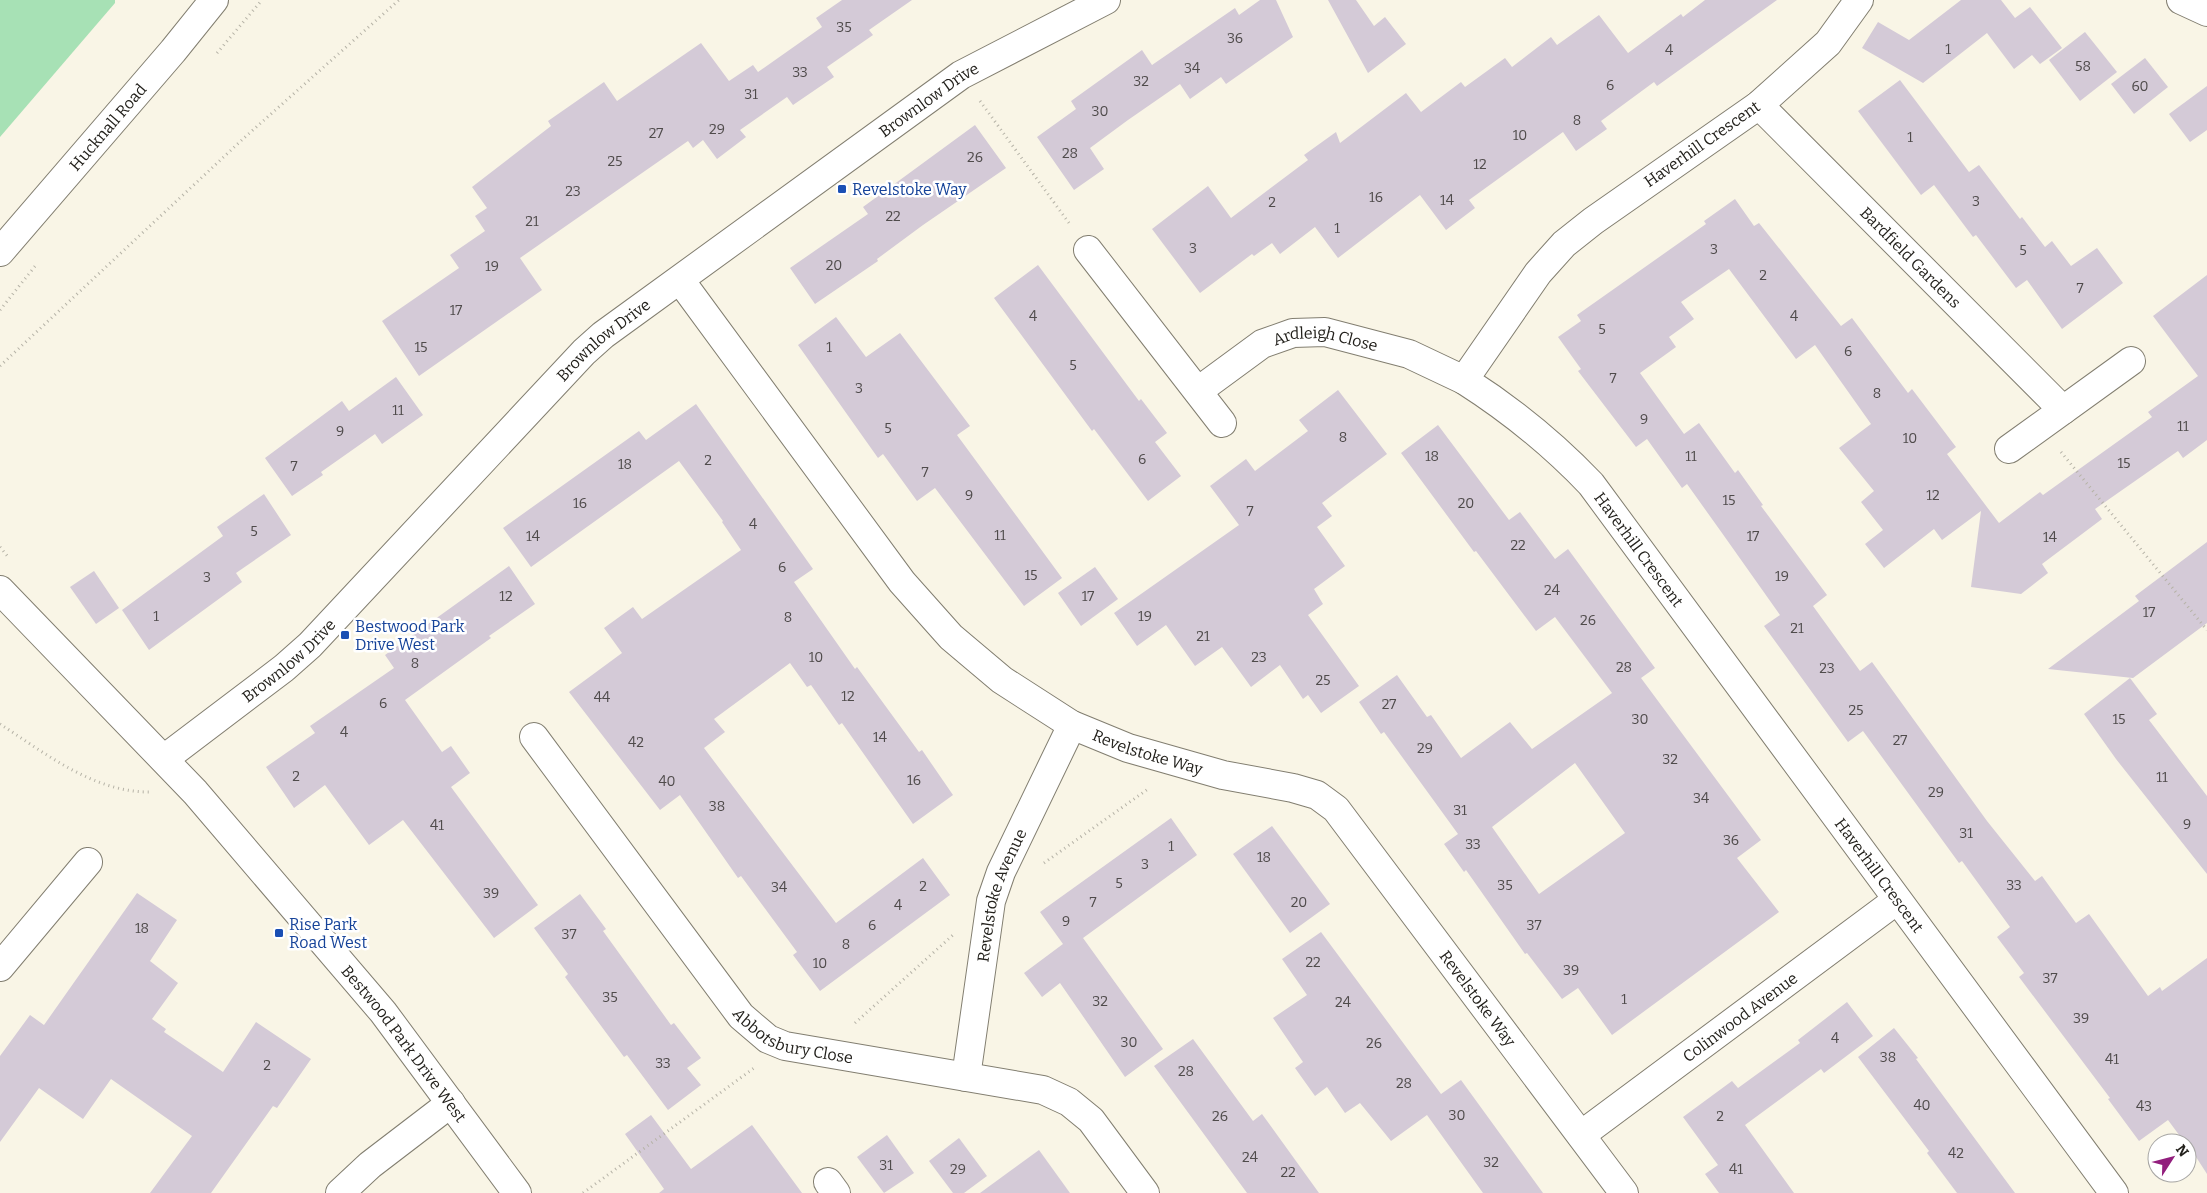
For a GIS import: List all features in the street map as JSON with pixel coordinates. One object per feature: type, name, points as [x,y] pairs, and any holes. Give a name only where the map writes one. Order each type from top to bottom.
[{"type":"street","name":"Hucknall Road","points":[[0,252],[173,51],[214,0]]},
{"type":"street","name":"Brownlow Drive","points":[[164,759],[284,668],[310,645],[584,352],[961,75],[1106,0]]},
{"type":"street","name":"Haverhill Crescent","points":[[1859,0],[1828,43],[1759,105],[1593,221],[1564,244],[1538,274],[1464,380],[1532,427],[1560,451],[1591,484],[2114,1193]]},
{"type":"street","points":[[2181,0],[2207,12]]},
{"type":"street","name":"Bardfield Gardens","points":[[1759,105],[2063,410]]},
{"type":"street","points":[[1088,250],[1222,423]]},
{"type":"street","name":"Revelstoke Way","points":[[680,280],[902,582],[959,643],[1002,680],[1072,725],[1128,748],[1223,775],[1293,788],[1317,795],[1336,808],[1624,1193]]},
{"type":"street","name":"Ardleigh Close","points":[[1198,391],[1262,344],[1293,333],[1325,332],[1409,354],[1464,380]]},
{"type":"street","points":[[2010,449],[2131,361]]},
{"type":"street","name":"Bestwood Park Drive West","points":[[0,590],[195,792],[383,1012],[517,1193]]},
{"type":"street","name":"Revelstoke Avenue","points":[[966,1077],[991,901],[1001,872],[1072,725]]},
{"type":"street","name":"Abbotsbury Close","points":[[534,736],[741,1016],[768,1039],[785,1046],[1043,1090],[1069,1102],[1091,1120],[1145,1193]]},
{"type":"street","points":[[0,966],[88,862]]},
{"type":"street","name":"Colinwood Avenue","points":[[1581,1134],[1897,900]]},
{"type":"street","points":[[340,1193],[370,1165],[451,1103]]},
{"type":"path","points":[[0,366],[244,138],[399,0]]},
{"type":"path","points":[[961,75],[1088,250]]},
{"type":"path","points":[[2040,427],[2207,630]]},
{"type":"path","points":[[0,724],[86,778],[136,792],[195,792]]},
{"type":"path","points":[[1039,866],[1182,764]]},
{"type":"path","points":[[823,1052],[991,901]]},
{"type":"path","points":[[583,1193],[785,1046]]},
{"type":"green space","points":[[0,0],[115,0],[115,3],[0,137]]},
{"type":"building","points":[[842,0],[912,0],[869,30],[873,35],[827,67],[834,77],[793,105],[787,97],[740,130],[746,137],[717,159],[703,140],[693,148],[688,141],[520,258],[542,290],[419,376],[382,321],[459,268],[450,255],[485,231],[475,216],[487,208],[472,187],[551,126],[548,121],[604,82],[617,101],[701,43],[729,81],[753,65],[758,72],[822,27],[816,18]]},
{"type":"building","points":[[1260,0],[1276,0],[1293,37],[1226,84],[1221,77],[1190,99],[1180,84],[1128,120],[1090,148],[1104,169],[1074,190],[1037,137],[1076,109],[1071,101],[1142,50],[1152,65],[1235,8],[1239,15]]},
{"type":"building","points":[[1328,0],[1356,0],[1374,26],[1385,17],[1406,44],[1368,73]]},
{"type":"building","points":[[1705,0],[1777,0],[1657,86],[1654,82],[1601,121],[1607,129],[1576,151],[1563,132],[1469,200],[1475,208],[1446,230],[1420,195],[1338,258],[1315,227],[1280,254],[1272,243],[1254,256],[1252,254],[1200,293],[1152,229],[1208,186],[1231,218],[1308,160],[1304,155],[1336,132],[1340,143],[1406,93],[1421,112],[1461,82],[1465,87],[1505,58],[1512,67],[1551,37],[1557,45],[1599,15],[1628,53],[1681,14],[1683,17]]},
{"type":"building","points":[[1961,0],[2001,0],[2015,18],[2030,7],[2062,48],[2040,64],[2032,55],[2014,69],[1987,33],[1923,83],[1862,48],[1878,22],[1909,40]]},
{"type":"building","points":[[2085,32],[2117,72],[2080,101],[2049,60]]},
{"type":"building","points":[[2145,58],[2168,87],[2134,114],[2111,84]]},
{"type":"building","points":[[1900,80],[1969,172],[1979,165],[2020,219],[2022,217],[2045,247],[2052,241],[2071,266],[2097,248],[2123,283],[2062,329],[2027,280],[2016,288],[1976,235],[1973,237],[1934,185],[1921,195],[1858,111]]},
{"type":"building","points":[[2207,86],[2207,130],[2190,142],[2169,114]]},
{"type":"building","points":[[975,125],[1006,168],[923,225],[877,259],[878,261],[815,304],[790,268],[868,214],[863,207]]},
{"type":"building","points":[[1735,199],[1754,226],[1759,223],[1841,326],[1852,318],[1908,393],[1912,389],[1956,447],[1947,454],[1999,523],[2040,492],[2043,495],[2152,417],[2148,412],[2198,376],[2153,316],[2207,275],[2207,440],[2183,458],[2178,451],[2095,509],[2102,519],[2042,564],[2048,573],[2021,594],[1971,587],[1981,511],[1942,540],[1934,529],[1884,568],[1865,544],[1883,530],[1861,502],[1874,491],[1839,448],[1871,424],[1815,345],[1796,359],[1729,269],[1681,302],[1694,319],[1669,337],[1676,347],[1640,373],[1684,434],[1699,423],[1735,473],[1738,470],[1763,505],[1761,506],[1827,595],[1813,606],[1860,671],[1872,662],[1987,821],[2035,881],[2042,876],[2076,923],[2089,914],[2148,996],[2160,987],[2162,991],[2207,958],[2207,1174],[2197,1158],[2197,1133],[2178,1133],[2168,1120],[2150,1133],[2147,1133],[2147,1135],[2139,1141],[2108,1099],[2110,1098],[2019,977],[2024,973],[1997,937],[2010,927],[1962,861],[1959,863],[1863,731],[1848,742],[1764,626],[1780,615],[1687,484],[1682,488],[1647,439],[1636,447],[1578,371],[1581,369],[1558,337],[1581,321],[1577,315],[1706,224],[1704,221]]},
{"type":"building","points":[[1038,265],[1139,401],[1141,399],[1167,433],[1155,442],[1181,476],[1148,501],[1094,429],[1092,431],[994,298]]},
{"type":"building","points":[[836,317],[866,357],[900,333],[970,426],[957,435],[1062,578],[1024,606],[935,488],[917,501],[883,454],[878,458],[798,345]]},
{"type":"building","points":[[396,377],[423,415],[382,444],[375,434],[321,472],[323,475],[292,496],[265,458],[342,401],[349,411]]},
{"type":"building","points":[[1338,390],[1387,454],[1322,503],[1332,516],[1317,527],[1345,566],[1314,589],[1323,604],[1308,615],[1359,686],[1321,713],[1308,695],[1303,699],[1280,665],[1251,687],[1222,647],[1195,666],[1166,625],[1137,646],[1114,613],[1239,525],[1210,486],[1246,459],[1255,471],[1308,431],[1299,420]]},
{"type":"building","points":[[696,404],[813,569],[794,582],[855,669],[857,667],[919,752],[922,750],[953,795],[913,824],[842,723],[839,725],[811,685],[807,687],[790,663],[714,719],[725,732],[704,748],[836,923],[923,858],[950,895],[820,991],[793,955],[797,952],[741,876],[738,878],[680,795],[660,810],[569,692],[622,653],[604,628],[633,607],[642,619],[741,550],[723,521],[679,461],[531,567],[503,528],[639,431],[646,440]]},
{"type":"building","points":[[1438,425],[1509,520],[1520,512],[1555,559],[1568,549],[1655,668],[1641,678],[1761,840],[1737,858],[1779,912],[1612,1035],[1578,988],[1562,999],[1527,953],[1525,954],[1466,870],[1464,872],[1444,844],[1458,834],[1384,732],[1381,734],[1359,702],[1397,675],[1427,717],[1431,715],[1461,758],[1510,722],[1532,749],[1612,693],[1555,617],[1536,631],[1476,551],[1474,552],[1401,453]],"holes":[[[1575,763],[1625,833],[1539,894],[1492,827]]]},
{"type":"building","points":[[264,494],[291,535],[236,573],[242,582],[149,650],[122,610],[223,536],[217,527]]},
{"type":"building","points":[[2207,542],[2207,623],[2133,678],[2048,669],[2139,601],[2135,596]]},
{"type":"building","points":[[509,566],[535,604],[489,636],[491,638],[405,700],[442,752],[451,746],[470,773],[451,787],[538,905],[494,938],[403,820],[369,845],[325,785],[294,808],[266,767],[315,733],[310,726],[394,668],[385,655]]},
{"type":"building","points":[[1095,567],[1118,599],[1081,626],[1058,593]]},
{"type":"building","points":[[94,571],[119,608],[96,624],[70,587]]},
{"type":"building","points":[[2130,678],[2157,714],[2149,720],[2207,796],[2207,874],[2116,759],[2084,714]]},
{"type":"building","points":[[1171,818],[1197,855],[1083,938],[1163,1049],[1125,1077],[1060,983],[1042,997],[1024,973],[1063,944],[1040,912]]},
{"type":"building","points":[[1272,826],[1330,904],[1290,933],[1233,854]]},
{"type":"building","points":[[137,893],[177,920],[150,961],[178,983],[152,1019],[166,1029],[164,1032],[223,1072],[256,1022],[311,1059],[277,1108],[273,1106],[211,1193],[150,1193],[192,1136],[111,1079],[83,1119],[39,1088],[0,1142],[0,1056],[30,1015],[44,1025]]},
{"type":"building","points":[[580,894],[606,929],[603,931],[671,1025],[674,1023],[701,1058],[687,1068],[701,1085],[668,1110],[627,1055],[624,1057],[565,977],[568,974],[534,928]]},
{"type":"building","points":[[1321,932],[1441,1094],[1461,1080],[1543,1193],[1483,1193],[1427,1115],[1391,1141],[1360,1103],[1345,1113],[1327,1087],[1315,1096],[1295,1068],[1303,1062],[1273,1018],[1307,995],[1282,959]]},
{"type":"building","points":[[1847,1002],[1873,1036],[1824,1073],[1821,1069],[1745,1125],[1794,1193],[1719,1193],[1705,1174],[1718,1165],[1683,1117],[1732,1081],[1738,1088],[1800,1043],[1798,1040]]},
{"type":"building","points":[[1894,1028],[1918,1058],[1916,1059],[2015,1193],[1957,1193],[1927,1153],[1929,1151],[1858,1057]]},
{"type":"building","points":[[1193,1039],[1253,1121],[1262,1114],[1319,1193],[1247,1193],[1154,1066]]},
{"type":"building","points":[[651,1115],[691,1169],[752,1125],[802,1193],[659,1193],[664,1189],[625,1134]]},
{"type":"building","points":[[887,1135],[914,1173],[884,1193],[857,1157]]},
{"type":"building","points":[[959,1138],[987,1176],[964,1193],[953,1193],[929,1161]]},
{"type":"building","points":[[1039,1150],[1070,1193],[980,1193]]},
{"type":"place","name":"Revelstoke Way","points":[[842,189]]},
{"type":"place","name":"Bestwood Park Drive West","points":[[345,635]]},
{"type":"place","name":"Rise Park Road West","points":[[279,933]]}]
